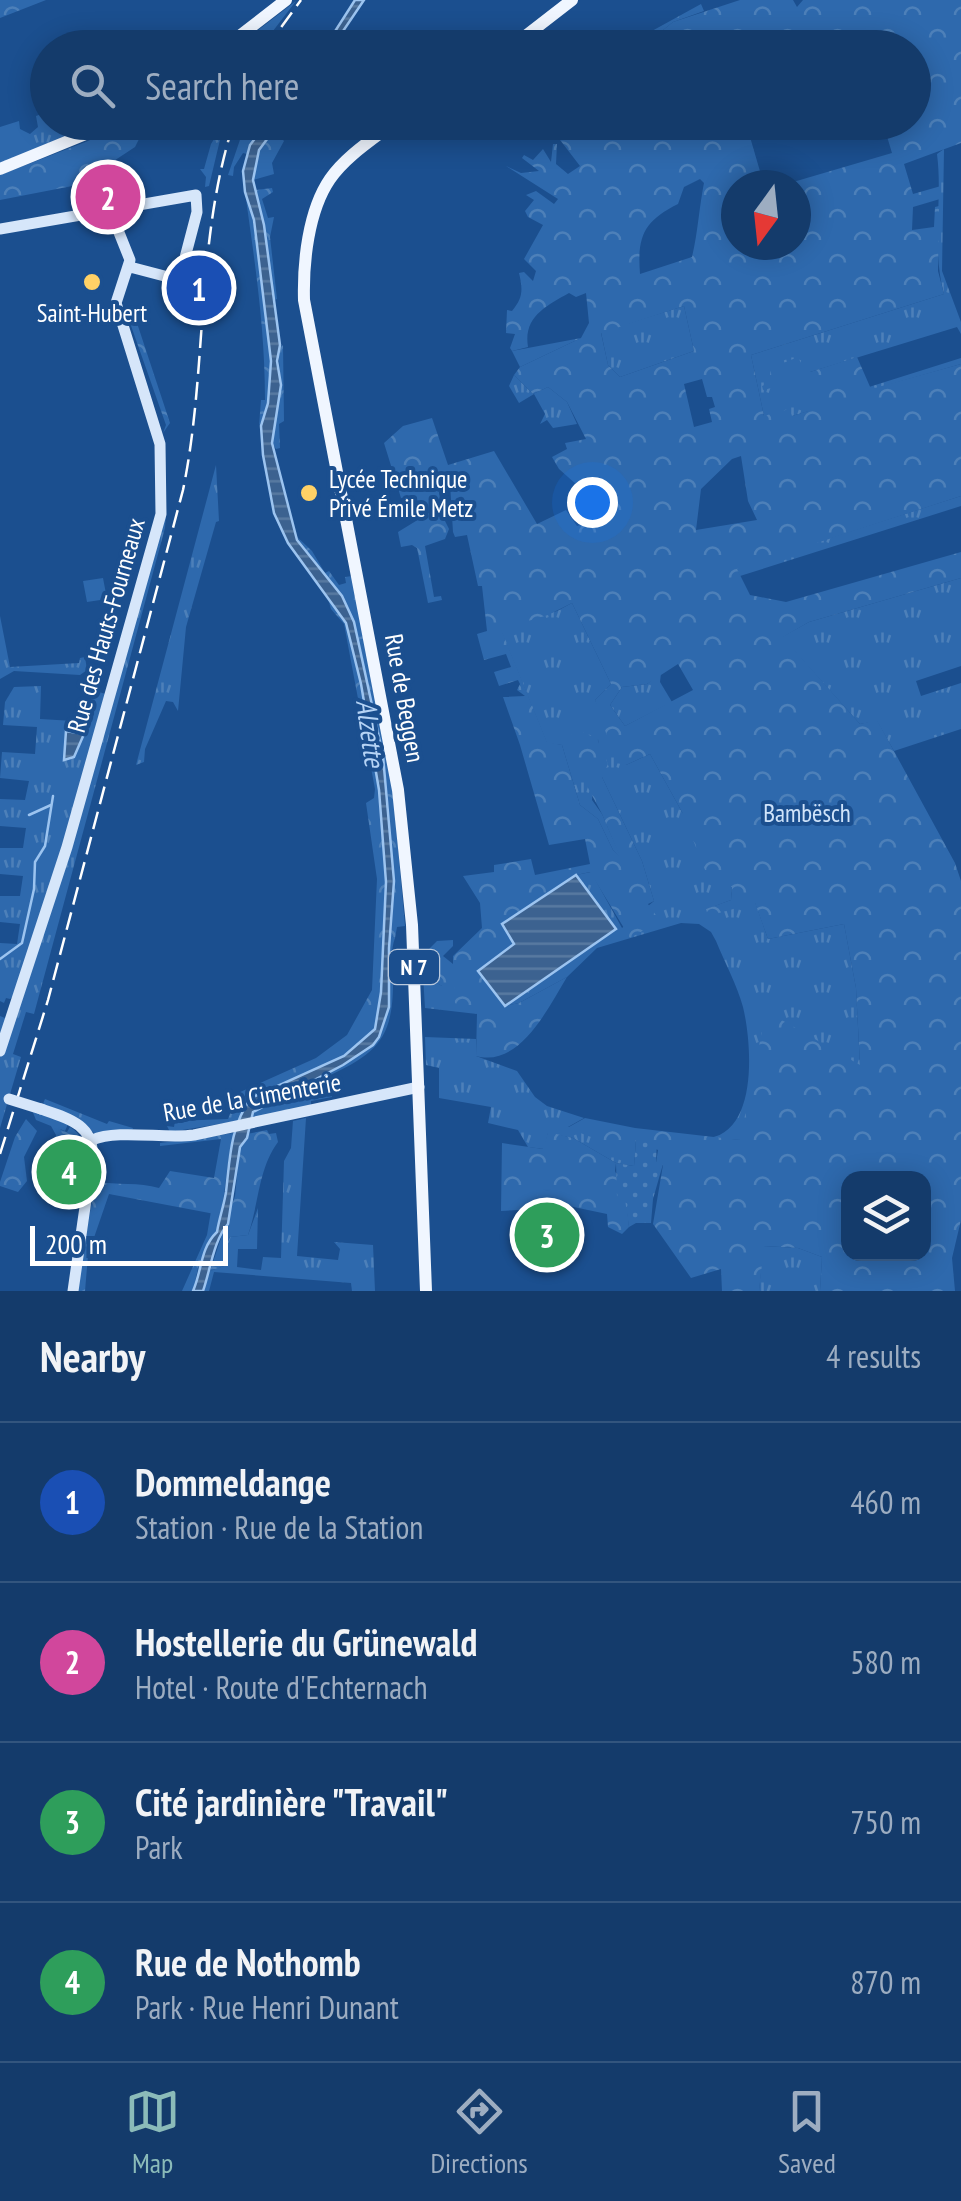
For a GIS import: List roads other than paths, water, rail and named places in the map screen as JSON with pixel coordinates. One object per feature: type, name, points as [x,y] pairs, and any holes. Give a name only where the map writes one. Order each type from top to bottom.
[{"type":"main road","points":[[246,30],[286,0]]},
{"type":"main road","points":[[533,30],[572,0]]},
{"type":"main road","points":[[0,169],[71,140]]},
{"type":"main road","name":"Rue de Beggen","points":[[371,140],[335,174],[320,200],[305,261],[304,300],[398,790],[412,926],[426,1291]]},
{"type":"street","points":[[0,229],[196,195],[197,212],[181,273],[172,278],[130,267],[110,210]]},
{"type":"street","name":"Rue des Hauts-Fourneaux","points":[[0,1051],[67,847],[160,514],[160,444],[116,304],[130,267]]},
{"type":"street","name":"Rue de la Cimenterie","points":[[92,1140],[110,1135],[174,1138],[419,1088]]},
{"type":"street","points":[[4,1096],[70,1119],[88,1132],[92,1140],[73,1291]]},
{"type":"water","points":[[355,0],[364,0],[344,30],[336,30]]},
{"type":"water","name":"Alzette","points":[[254,140],[266,140],[259,150],[253,180],[264,225],[280,345],[277,361],[281,385],[272,443],[297,540],[342,596],[354,622],[383,756],[394,881],[389,1007],[373,1045],[253,1112],[247,1138],[240,1147],[228,1224],[216,1247],[203,1291],[193,1291],[204,1252],[217,1232],[232,1143],[244,1109],[251,1098],[344,1056],[375,1029],[381,992],[386,882],[379,790],[361,684],[346,623],[288,543],[274,513],[263,455],[261,426],[268,403],[271,361],[254,220],[245,192],[243,171]]},
{"type":"water","points":[[66,731],[84,734],[74,757],[64,760]]},
{"type":"water","points":[[576,875],[616,929],[505,1006],[478,971],[514,944],[502,924]]},
{"type":"waterway","points":[[0,959],[22,943],[34,889],[35,862],[45,846],[53,796]]},
{"type":"waterway","points":[[29,815],[51,805]]},
{"type":"railway","points":[[279,30],[301,0]]},
{"type":"railway","points":[[0,1154],[48,1000],[183,490],[196,398],[213,213],[229,140]]},
{"type":"place","name":"Hostellerie du Grünewald","points":[[108,197]]},
{"type":"place","name":"Saint-Hubert","points":[[92,282]]},
{"type":"place","name":"Dommeldange","points":[[199,288]]},
{"type":"place","name":"Lycée Technique Privé Émile Metz","points":[[309,493]]},
{"type":"place","name":"Rue de Nothomb","points":[[69,1172]]},
{"type":"place","name":"Cité jardinière \"Travail\"","points":[[547,1235]]},
{"type":"park label","name":"Bambësch","points":[[807,813]]}]
